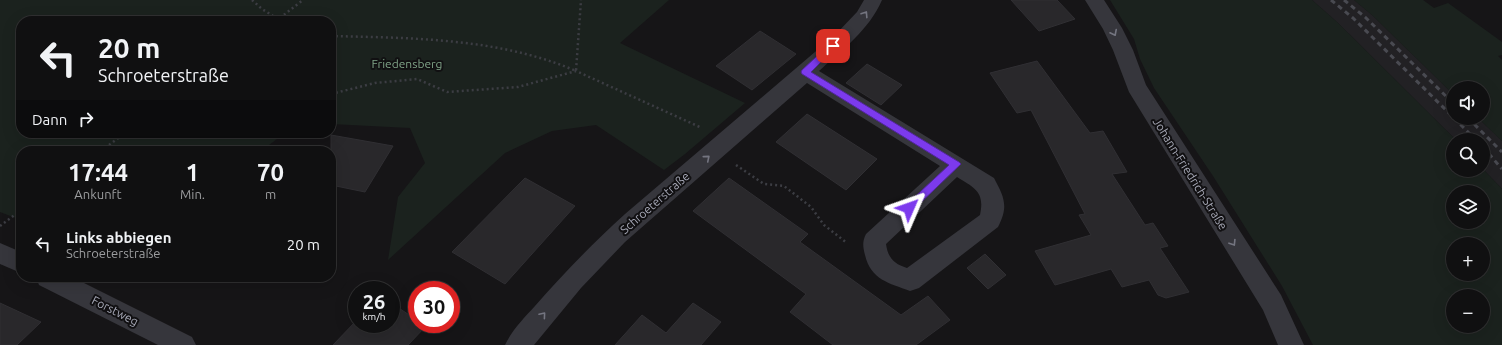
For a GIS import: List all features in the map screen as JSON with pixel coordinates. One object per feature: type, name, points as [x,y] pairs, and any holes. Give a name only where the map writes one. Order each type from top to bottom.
[{"type":"street","name":"Schroeterstraße","points":[[518,345],[577,275],[632,221],[728,140],[805,72],[860,21],[873,0]]},
{"type":"street","name":"Johann-Friedrich-Straße","points":[[1094,0],[1112,28],[1123,50],[1136,87],[1272,304],[1291,345]]},
{"type":"street","points":[[805,72],[956,164],[986,184],[994,202],[990,220],[910,280],[886,272],[876,257],[874,241],[956,164]]},
{"type":"street","points":[[0,253],[16,261]]},
{"type":"street","name":"Forstweg","points":[[58,282],[183,345]]},
{"type":"path","points":[[252,0],[271,16]]},
{"type":"path","points":[[284,16],[303,0]]},
{"type":"path","points":[[576,71],[581,0]]},
{"type":"path","points":[[336,36],[422,39],[483,46],[556,62],[728,140]]},
{"type":"path","points":[[336,93],[375,83],[417,79],[447,92],[518,87],[576,71]]},
{"type":"path","points":[[108,146],[118,138]]},
{"type":"path","points":[[740,168],[764,184],[784,186],[811,207],[824,225],[862,255],[876,257]]},
{"type":"path","points":[[0,226],[16,214]]},
{"type":"shaded area","points":[[1312,0],[1354,0],[1372,15],[1446,87],[1446,125],[1485,125],[1502,141],[1502,189],[1490,176],[1490,133],[1449,133],[1337,22]]},
{"type":"green space","name":"Friedensberg","points":[[0,0],[669,0],[620,43],[745,103],[664,170],[596,125],[552,131],[505,153],[388,260],[398,197],[425,163],[410,128],[336,124],[336,16],[16,16],[16,138],[278,138],[268,146],[16,146],[16,218],[0,212]]},
{"type":"green space","points":[[1110,0],[1312,0],[1337,22],[1449,133],[1446,133],[1446,177],[1490,176],[1502,189],[1502,345],[1313,345],[1282,286],[1213,176],[1154,88],[1140,59],[1134,39]]},
{"type":"green space","points":[[1354,0],[1423,0],[1434,8],[1448,3],[1502,42],[1502,55],[1498,56],[1502,60],[1502,141],[1485,125],[1490,125],[1490,81],[1446,81],[1446,87],[1372,15]]},
{"type":"building","points":[[1011,0],[1057,0],[1075,19],[1039,31]]},
{"type":"building","points":[[760,31],[796,54],[752,90],[716,66]]},
{"type":"building","points":[[1037,61],[1090,133],[1103,131],[1127,172],[1112,174],[1145,225],[1153,223],[1168,246],[1160,248],[1189,292],[1166,298],[1158,295],[1149,280],[1122,287],[1111,269],[1055,285],[1035,251],[1091,235],[1079,215],[1085,214],[1031,110],[1017,113],[990,73]]},
{"type":"building","points":[[867,64],[902,85],[881,105],[846,83]]},
{"type":"building","points":[[807,114],[877,159],[846,190],[776,142]]},
{"type":"building","points":[[336,136],[393,146],[365,192],[336,186],[336,146],[331,146],[331,138],[336,138]]},
{"type":"building","points":[[525,178],[575,206],[505,284],[452,252]]},
{"type":"building","points":[[729,178],[808,234],[800,242],[901,315],[928,296],[950,320],[916,345],[833,345],[790,312],[806,294],[693,211]]},
{"type":"building","points":[[985,254],[1006,275],[988,289],[967,268]]},
{"type":"building","points":[[0,303],[41,322],[17,345],[0,345]]},
{"type":"building","points":[[693,303],[721,322],[701,345],[615,345],[642,315],[666,333]]},
{"type":"building","points":[[400,309],[408,314],[408,333],[419,333],[408,345],[333,345],[348,329],[348,333],[400,333]]},
{"type":"railway","points":[[1331,0],[1353,18],[1446,110]]},
{"type":"railway","points":[[1344,0],[1365,17],[1446,96]]},
{"type":"railway","points":[[1461,125],[1469,133]]},
{"type":"railway","points":[[1475,125],[1502,152]]},
{"type":"railway","points":[[1490,155],[1502,169]]},
{"type":"route","points":[[833,46],[805,72],[956,164],[909,208]]}]
